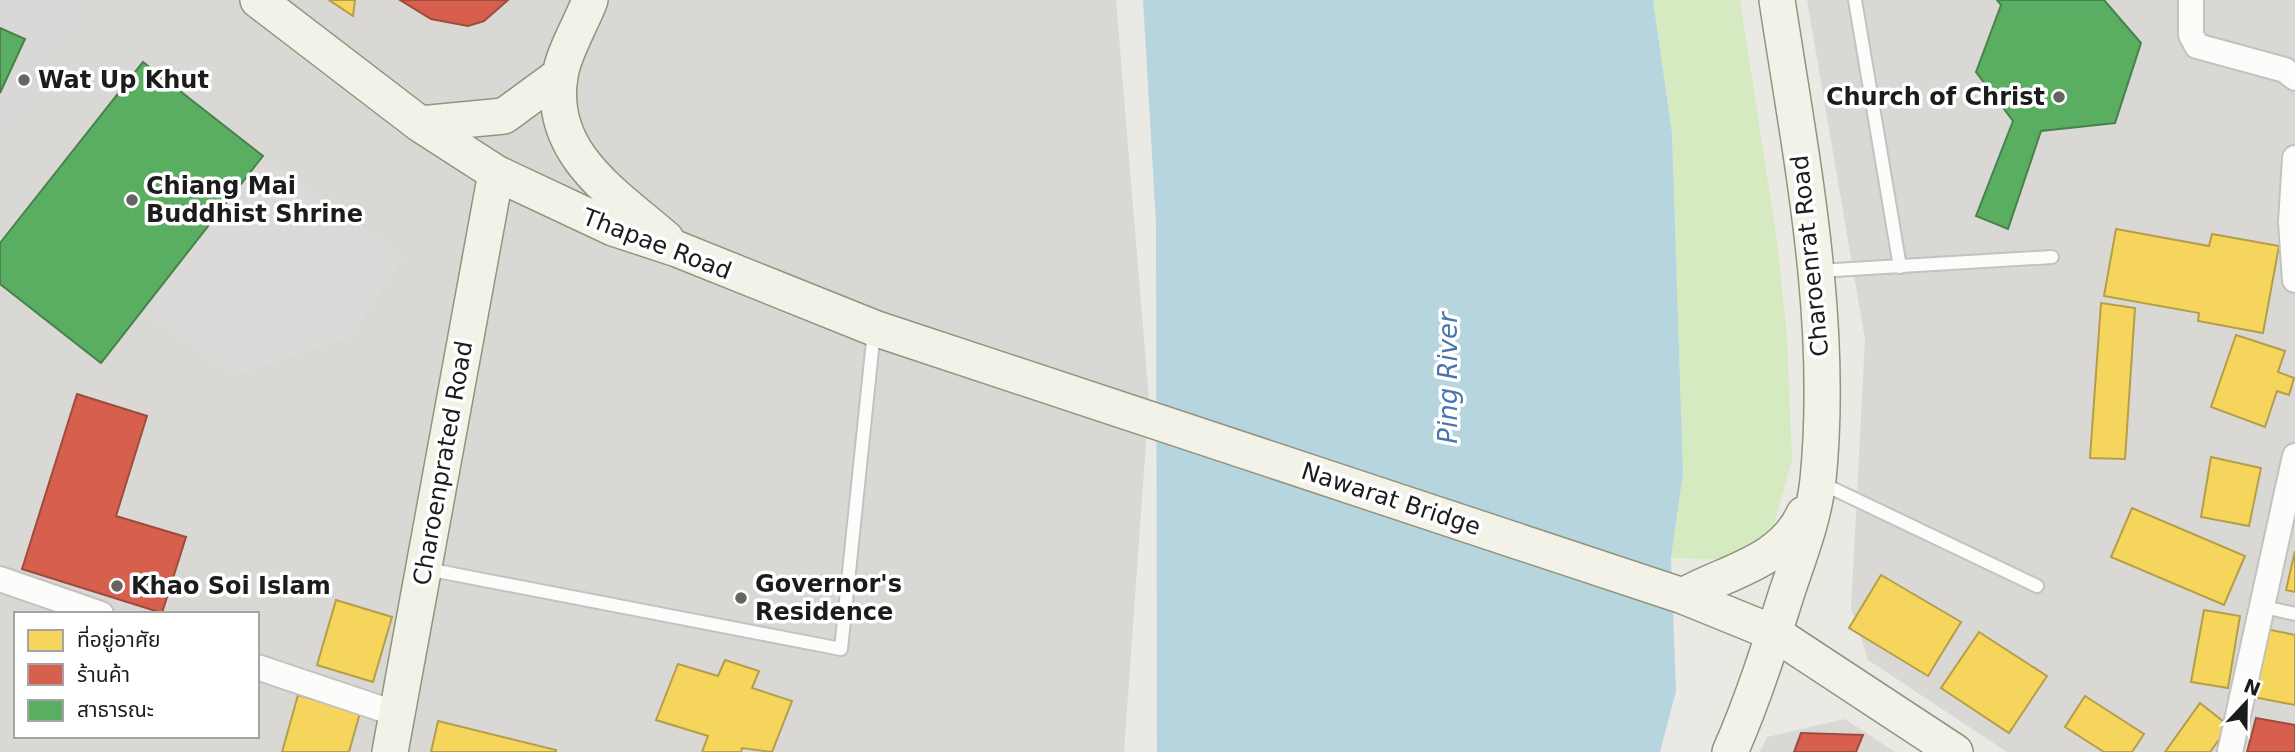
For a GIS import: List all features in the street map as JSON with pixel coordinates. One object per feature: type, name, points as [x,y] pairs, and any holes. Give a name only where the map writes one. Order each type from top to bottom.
[{"type":"main road","name":"Thapae Road","points":[[258,0],[420,124],[496,173],[613,229],[677,248],[874,328],[1099,403]]},
{"type":"main road","points":[[590,0],[560,75],[562,124],[571,147],[585,168],[677,248]]},
{"type":"main road","name":"Charoenrat Road","points":[[1730,752],[1749,710],[1808,530],[1818,482],[1823,384],[1817,271],[1777,0]]},
{"type":"main road","points":[[420,124],[504,116],[560,75]]},
{"type":"main road","name":"Charoenprated Road","points":[[390,752],[496,173]]},
{"type":"main road","name":"Nawarat Bridge","points":[[1099,403],[1683,596],[1774,633],[1955,752]]},
{"type":"main road","points":[[1683,596],[1753,565],[1782,544],[1801,519],[1818,482]]},
{"type":"street","points":[[2191,0],[2190,35],[2197,46],[2285,70],[2295,78]]},
{"type":"street","points":[[2295,158],[2291,222],[2295,279]]},
{"type":"street","points":[[2230,752],[2264,607],[2295,456]]},
{"type":"street","points":[[0,579],[95,612]]},
{"type":"street","points":[[259,668],[397,714]]},
{"type":"lane","points":[[1855,0],[1900,267]]},
{"type":"lane","points":[[1817,271],[2052,257]]},
{"type":"lane","points":[[423,569],[841,649],[874,328]]},
{"type":"lane","points":[[1818,482],[2037,586]]},
{"type":"lane","points":[[2264,607],[2295,614]]},
{"type":"shaded area","points":[[0,0],[1116,0],[1149,400],[1124,752],[0,752]]},
{"type":"shaded area","name":"Wat Up Khut","points":[[0,0],[95,0],[0,160]]},
{"type":"shaded area","points":[[1807,0],[2295,0],[2295,752],[2007,752],[1868,660],[1851,608],[1865,340]]},
{"type":"shaded area","points":[[263,156],[403,256],[353,335],[233,377],[142,310]]},
{"type":"shaded area","points":[[1845,719],[1895,752],[1760,752],[1767,737]]},
{"type":"green space","points":[[1653,0],[1740,0],[1777,241],[1787,336],[1792,460],[1764,561],[1671,558],[1683,473],[1672,133]]},
{"type":"water","name":"Ping River","points":[[1143,0],[1653,0],[1672,133],[1683,473],[1671,558],[1676,691],[1660,752],[1157,752],[1156,223]]},
{"type":"building: ที่อยู่อาศัย","points":[[329,0],[355,0],[353,16]]},
{"type":"building: ที่อยู่อาศัย","points":[[2116,229],[2209,246],[2212,234],[2279,246],[2263,333],[2198,321],[2199,313],[2104,296]]},
{"type":"building: ที่อยู่อาศัย","points":[[2101,303],[2135,308],[2125,459],[2090,458]]},
{"type":"building: ที่อยู่อาศัย","points":[[2236,335],[2285,351],[2278,372],[2294,378],[2289,395],[2277,391],[2265,427],[2211,407]]},
{"type":"building: ที่อยู่อาศัย","points":[[2211,457],[2261,468],[2249,526],[2201,517]]},
{"type":"building: ที่อยู่อาศัย","points":[[2132,508],[2245,556],[2224,605],[2111,557]]},
{"type":"building: ที่อยู่อาศัย","points":[[2295,551],[2295,592],[2286,590]]},
{"type":"building: ที่อยู่อาศัย","points":[[1881,575],[1961,622],[1928,676],[1849,628]]},
{"type":"building: ที่อยู่อาศัย","points":[[336,600],[392,617],[373,682],[317,665]]},
{"type":"building: ที่อยู่อาศัย","points":[[2204,610],[2240,616],[2228,688],[2191,682]]},
{"type":"building: ที่อยู่อาศัย","points":[[2266,629],[2295,635],[2295,705],[2253,697]]},
{"type":"building: ที่อยู่อาศัย","points":[[1979,632],[2047,676],[2009,733],[1941,688]]},
{"type":"building: ที่อยู่อาศัย","points":[[725,660],[759,671],[752,688],[792,701],[772,752],[742,748],[741,752],[702,752],[708,736],[656,720],[678,664],[718,676]]},
{"type":"building: ที่อยู่อาศัย","points":[[298,695],[360,713],[349,752],[282,752]]},
{"type":"building: ที่อยู่อาศัย","points":[[2085,696],[2144,734],[2132,752],[2104,752],[2065,727]]},
{"type":"building: ที่อยู่อาศัย","points":[[2200,703],[2229,726],[2210,752],[2165,752]]},
{"type":"building: ที่อยู่อาศัย","points":[[438,721],[556,750],[556,752],[431,752]]},
{"type":"building: ร้านค้า","points":[[400,0],[508,0],[484,21],[468,26],[431,19]]},
{"type":"building: ร้านค้า","points":[[77,394],[147,416],[116,516],[186,537],[162,612],[22,569]]},
{"type":"building: ร้านค้า","points":[[2256,718],[2295,725],[2295,752],[2247,752]]},
{"type":"building: ร้านค้า","points":[[1801,733],[1863,735],[1856,752],[1794,752]]},
{"type":"building: สาธารณะ","name":"Church of Christ","points":[[1997,0],[2104,0],[2141,43],[2115,123],[2041,131],[2008,229],[1976,216],[2013,121],[1976,72],[2001,5]]},
{"type":"building: สาธารณะ","points":[[0,28],[25,39],[0,93]]},
{"type":"building: สาธารณะ","name":"Chiang Mai Buddhist Shrine","points":[[143,62],[263,156],[101,363],[0,284],[0,243]]},
{"type":"place","name":"Wat Up Khut","points":[[24,80]]},
{"type":"place","name":"Church of Christ","points":[[2059,97]]},
{"type":"place","name":"Chiang Mai Buddhist Shrine","points":[[132,200]]},
{"type":"place","name":"Khao Soi Islam","points":[[117,586]]},
{"type":"place","name":"Governor's Residence","points":[[741,598]]}]
